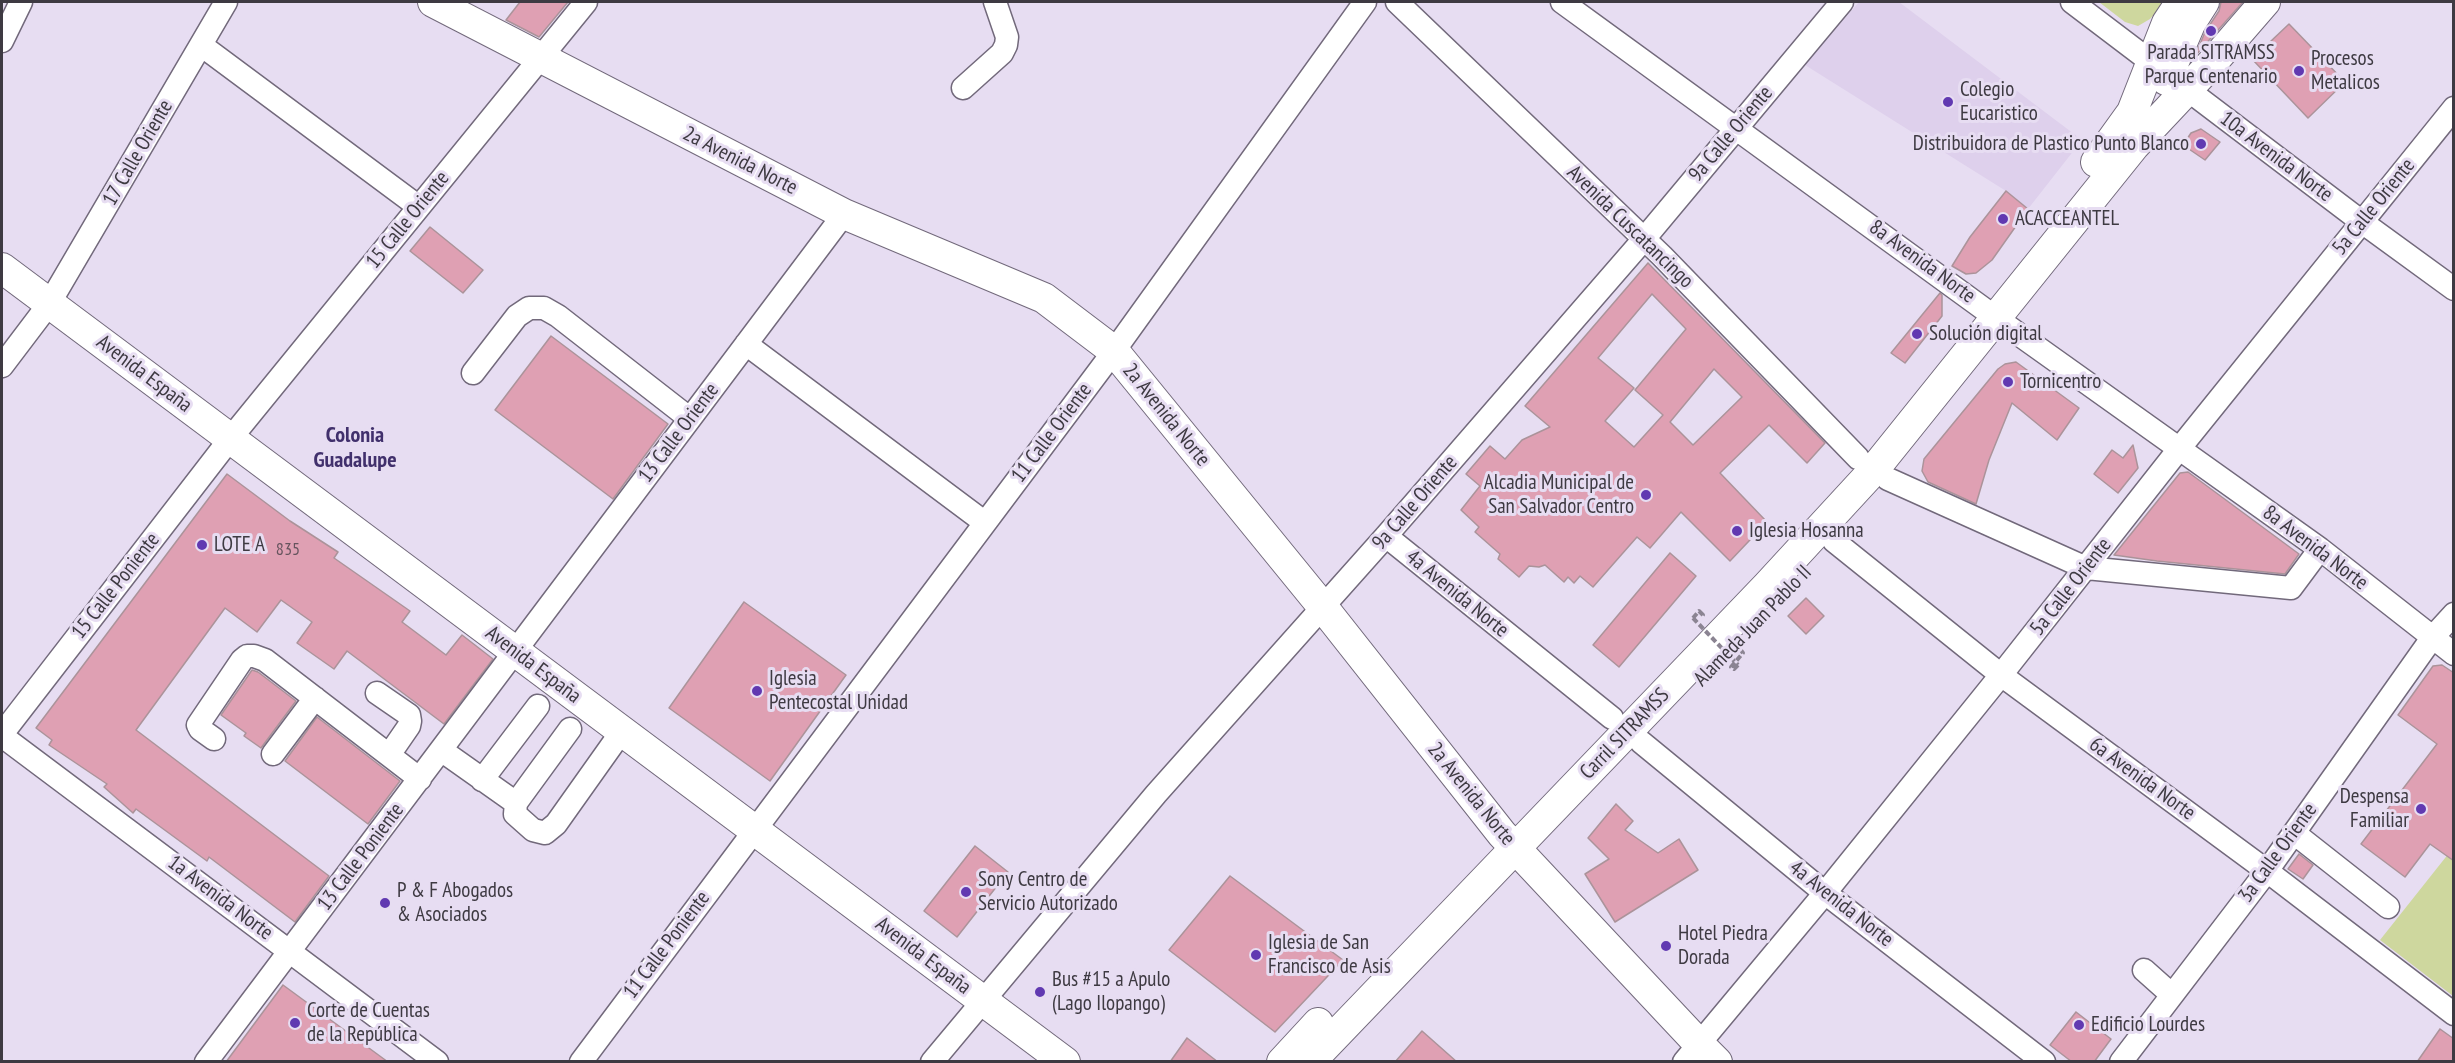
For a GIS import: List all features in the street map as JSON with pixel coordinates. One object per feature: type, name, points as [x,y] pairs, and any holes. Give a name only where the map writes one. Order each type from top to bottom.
[{"type":"main road","name":"2a Avenida Norte","points":[[433,2],[844,214],[1044,298],[1114,351],[1322,606],[1514,848],[1700,1056]]},
{"type":"main road","name":"Alameda Juan Pablo II","points":[[1333,1062],[1514,848],[1612,718],[1995,316],[2176,82],[2168,23],[2181,2]]},
{"type":"main road","name":"Carril SITRAMSS","points":[[1310,1062],[1767,586],[1872,472],[1995,316],[2134,146],[2176,82],[2190,24],[2204,2]]},
{"type":"main road","name":"Carril SITRAMSS","points":[[2176,82],[2213,62],[2265,2]]},
{"type":"main road","name":"Alameda Juan Pablo II","points":[[1282,1062],[1514,848],[1641,742],[1834,541],[1888,479],[2119,133],[2137,101],[2176,82],[2284,2]]},
{"type":"main road","name":"Avenida España","points":[[2,268],[1065,1062]]},
{"type":"street","points":[[2,41],[21,2]]},
{"type":"street","name":"17 Calle Oriente","points":[[2,366],[49,304],[226,2]]},
{"type":"street","name":"15 Calle Oriente","points":[[230,439],[586,2]]},
{"type":"street","points":[[963,88],[1002,53],[1006,45],[1007,36],[995,2]]},
{"type":"street","name":"11 Calle Oriente","points":[[753,829],[1114,351],[1365,2]]},
{"type":"street","name":"Avenida Cuscatancingo","points":[[1397,2],[1644,239],[1858,458]]},
{"type":"street","name":"9a Calle Oriente","points":[[932,1062],[1156,794],[1386,536],[1644,239],[1736,126],[1842,2]]},
{"type":"street","name":"10a Avenida Norte","points":[[2072,2],[2454,289]]},
{"type":"street","name":"8a Avenida Norte","points":[[1571,4],[1995,316],[2320,549],[2454,654]]},
{"type":"street","points":[[201,45],[419,207]]},
{"type":"street","name":"5a Calle Oriente","points":[[1700,1056],[1825,893],[2001,675],[2179,448],[2454,108]]},
{"type":"street","name":"13 Calle Oriente","points":[[516,652],[844,214]]},
{"type":"street","points":[[473,373],[517,316],[529,308],[544,308],[558,316],[689,418]]},
{"type":"street","points":[[746,344],[984,522]]},
{"type":"street","name":"15 Calle Poniente","points":[[2,735],[230,439]]},
{"type":"street","points":[[1888,479],[2086,568],[2291,588],[2320,549]]},
{"type":"street","name":"4a Avenida Norte","points":[[1386,536],[1612,718]]},
{"type":"street","name":"6a Avenida Norte","points":[[1834,541],[2001,675],[2267,871],[2454,1014]]},
{"type":"street","name":"3a Calle Oriente","points":[[2121,1062],[2267,871],[2432,638],[2454,614]]},
{"type":"street","name":"13 Calle Poniente","points":[[206,1062],[516,652]]},
{"type":"street","points":[[214,739],[198,725],[247,656],[265,660],[420,779]]},
{"type":"street","points":[[377,693],[409,715],[410,720],[409,726],[389,755]]},
{"type":"street","points":[[273,754],[315,698]]},
{"type":"street","points":[[482,780],[538,706]]},
{"type":"street","points":[[570,729],[516,803],[515,814],[533,830],[545,833],[556,824],[622,731]]},
{"type":"street","name":"1a Avenida Norte","points":[[2,735],[437,1062]]},
{"type":"street","name":"4a Avenida Norte","points":[[1641,742],[1825,893],[2044,1062]]},
{"type":"street","points":[[441,750],[516,803]]},
{"type":"street","name":"11 Calle Poniente","points":[[581,1062],[753,829]]},
{"type":"street","points":[[2294,833],[2388,907]]},
{"type":"street","points":[[2144,970],[2172,995]]},
{"type":"path","points":[[1691,628],[1703,615],[1699,611],[1693,618],[1738,665],[1734,669],[1731,666],[1743,653]]},
{"type":"shaded area","name":"Colegio Eucaristico","points":[[1859,2],[1899,2],[2082,140],[2028,209],[2006,191],[1805,65]]},
{"type":"green space","points":[[2099,2],[2165,2],[2150,19],[2138,26],[2125,22]]},
{"type":"green space","points":[[2454,849],[2453,996],[2380,940]]},
{"type":"building","points":[[520,2],[568,2],[539,37],[506,20]]},
{"type":"building","points":[[2221,2],[2243,2],[2195,56],[2205,32],[2219,11]]},
{"type":"building","name":"Procesos Metalicos","points":[[2289,24],[2345,82],[2308,118],[2252,59]]},
{"type":"building","name":"Distribuidora de Plastico Punto Blanco","points":[[2201,129],[2220,142],[2205,160],[2183,145],[2191,133]]},
{"type":"building","points":[[2006,191],[2028,209],[1992,260],[1976,273],[1966,274],[1952,266],[1970,237]]},
{"type":"building","points":[[430,227],[483,270],[463,293],[410,251]]},
{"type":"building","points":[[1648,263],[1825,443],[1807,463],[1769,425],[1720,473],[1767,522],[1730,561],[1681,512],[1650,548],[1637,537],[1593,587],[1580,576],[1574,583],[1568,577],[1564,582],[1545,565],[1529,566],[1519,577],[1498,559],[1500,554],[1475,532],[1479,527],[1461,510],[1480,486],[1466,474],[1490,446],[1505,459],[1522,440],[1550,427],[1525,406]],"holes":[[[1652,294],[1686,329],[1635,390],[1663,415],[1634,447],[1605,421],[1634,388],[1598,358]],[[1714,369],[1742,397],[1693,445],[1670,422]]]},
{"type":"building","name":"Solución digital","points":[[1940,293],[1942,295],[1942,316],[1905,363],[1891,353]]},
{"type":"building","points":[[551,336],[668,424],[613,499],[495,410]]},
{"type":"building","points":[[2016,362],[2079,408],[2057,440],[2012,403],[1989,460],[1976,504],[1928,482],[1922,471],[1924,459],[1998,369],[2005,364]]},
{"type":"building","points":[[2133,445],[2138,468],[2118,493],[2094,474],[2112,450],[2123,458]]},
{"type":"building","points":[[2188,472],[2299,554],[2285,574],[2114,555],[2180,473]]},
{"type":"building","points":[[227,474],[290,521],[338,552],[334,558],[410,611],[402,622],[446,655],[462,635],[493,659],[444,724],[347,651],[334,669],[297,643],[312,622],[281,600],[257,632],[225,608],[136,730],[329,876],[295,922],[209,857],[207,861],[136,809],[133,813],[104,787],[107,784],[49,745],[52,740],[36,728]]},
{"type":"building","points":[[1670,553],[1696,576],[1619,667],[1593,645]]},
{"type":"building","points":[[1806,598],[1824,616],[1806,634],[1788,616]]},
{"type":"building","name":"Iglesia Pentecostal Unidad","points":[[744,602],[846,675],[770,781],[669,708]]},
{"type":"building","name":"Despensa Familiar","points":[[2442,665],[2454,673],[2454,861],[2430,844],[2405,877],[2361,844],[2437,744],[2398,715],[2433,666]]},
{"type":"building","points":[[252,670],[258,672],[296,701],[261,748],[244,736],[246,733],[221,715]]},
{"type":"building","points":[[317,717],[400,781],[368,824],[285,761]]},
{"type":"building","points":[[1616,804],[1633,821],[1625,830],[1658,853],[1679,839],[1698,870],[1615,922],[1585,874],[1609,859],[1588,838]]},
{"type":"building","name":"Sony Centro de Servicio Autorizado","points":[[975,846],[1008,872],[957,937],[924,911]]},
{"type":"building","points":[[2299,854],[2313,865],[2303,879],[2288,869]]},
{"type":"building","name":"Iglesia de San Francisco de Asis","points":[[1230,876],[1343,960],[1275,1032],[1169,950]]},
{"type":"building","name":"Corte de Cuentas de la República","points":[[283,985],[388,1062],[226,1062]]},
{"type":"building","name":"Edificio Lourdes","points":[[2076,1012],[2111,1039],[2094,1062],[2072,1062],[2050,1045]]},
{"type":"building","points":[[2440,1029],[2454,1039],[2454,1062],[2417,1062]]},
{"type":"building","points":[[1422,1031],[1457,1062],[1395,1062]]},
{"type":"building","points":[[1187,1038],[1218,1062],[1170,1062]]},
{"type":"place","name":"Parada SITRAMSS Parque Centenario","points":[[2211,31]]},
{"type":"place","name":"Procesos Metalicos","points":[[2299,71]]},
{"type":"place","name":"Colegio Eucaristico","points":[[1948,102]]},
{"type":"place","name":"Distribuidora de Plastico Punto Blanco","points":[[2201,144]]},
{"type":"place","name":"ACACCEANTEL","points":[[2003,219]]},
{"type":"place","name":"Solución digital","points":[[1917,334]]},
{"type":"place","name":"Tornicentro","points":[[2008,382]]},
{"type":"place","name":"Alcadia Municipal de San Salvador Centro","points":[[1646,495]]},
{"type":"place","name":"Iglesia Hosanna","points":[[1737,531]]},
{"type":"place","name":"LOTE A","points":[[202,545]]},
{"type":"place","name":"Iglesia Pentecostal Unidad","points":[[757,691]]},
{"type":"place","name":"Despensa Familiar","points":[[2421,809]]},
{"type":"place","name":"Sony Centro de Servicio Autorizado","points":[[966,892]]},
{"type":"place","name":"P & F Abogados & Asociados","points":[[385,903]]},
{"type":"place","name":"Hotel Piedra Dorada","points":[[1666,946]]},
{"type":"place","name":"Iglesia de San Francisco de Asis","points":[[1256,955]]},
{"type":"place","name":"Bus #15 a Apulo (Lago Ilopango)","points":[[1040,992]]},
{"type":"place","name":"Corte de Cuentas de la República","points":[[295,1023]]},
{"type":"place","name":"Edificio Lourdes","points":[[2079,1025]]},
{"type":"district","name":"Colonia Guadalupe","points":[[355,449]]}]
